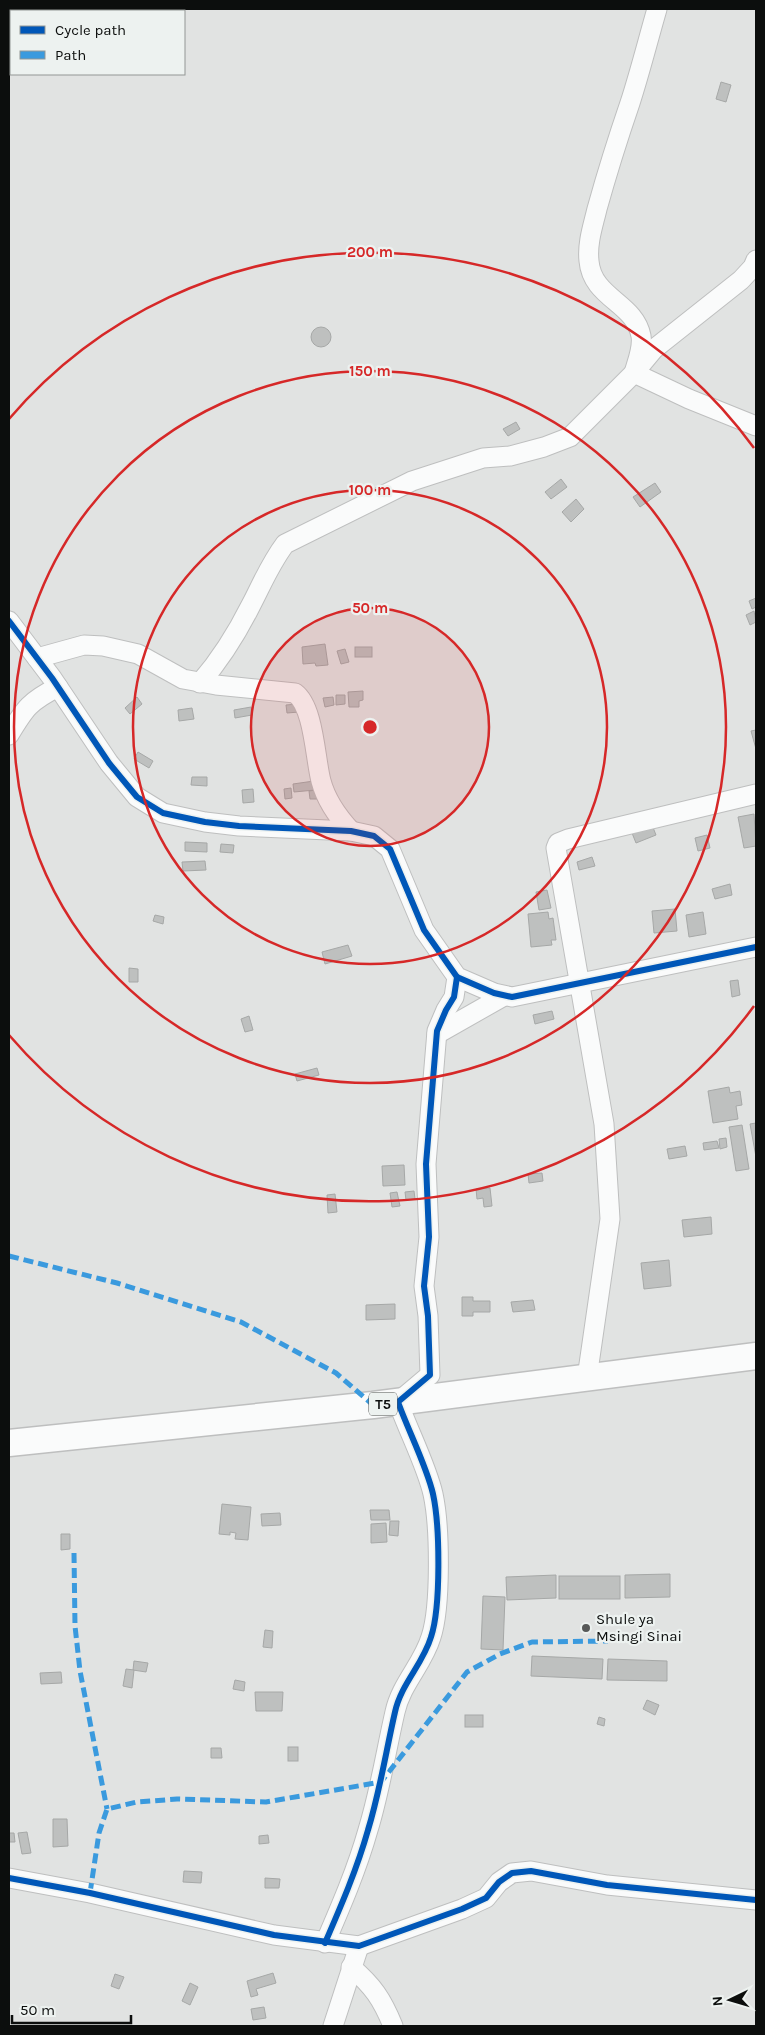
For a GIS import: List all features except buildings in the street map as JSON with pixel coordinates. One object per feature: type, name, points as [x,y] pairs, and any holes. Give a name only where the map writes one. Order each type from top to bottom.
[{"type":"highway","name":"T5","points":[[9,1443],[398,1402],[756,1356]]},
{"type":"street","points":[[634,373],[640,353],[641,336],[636,322],[600,290],[591,275],[588,260],[589,241],[610,161],[657,9]]},
{"type":"street","points":[[200,683],[220,661],[273,560],[285,544],[412,481],[483,458],[510,456],[544,447],[570,437],[634,373],[654,349],[741,280],[753,267],[756,260]]},
{"type":"street","points":[[634,373],[689,399],[756,426]]},
{"type":"street","points":[[9,621],[58,687],[108,763],[137,797],[164,813],[239,826],[351,831],[374,836],[390,849],[424,930],[457,977],[504,996],[512,997],[756,947]]},
{"type":"street","points":[[37,658],[84,645],[124,650],[138,654],[183,679],[200,683],[295,693],[302,698],[306,705],[321,783],[336,812],[351,831]]},
{"type":"street","points":[[9,735],[24,710],[36,698],[58,687]]},
{"type":"street","points":[[587,1378],[610,1219],[604,1124],[581,982],[555,854],[558,843],[756,794]]},
{"type":"street","points":[[325,1943],[368,1831],[381,1782],[395,1710],[405,1686],[424,1657],[432,1635],[437,1603],[438,1554],[433,1494],[398,1402],[430,1375],[428,1316],[424,1286],[429,1237],[426,1164],[437,1034],[439,1023],[454,997],[457,977]]},
{"type":"street","points":[[437,1034],[504,996]]},
{"type":"street","points":[[9,1878],[90,1893],[274,1935],[359,1946],[462,1909],[486,1898],[499,1882],[512,1873],[531,1872],[607,1885],[756,1900]]},
{"type":"street","points":[[333,2026],[359,1946]]},
{"type":"street","points":[[351,1967],[370,1984],[381,1998],[393,2026]]},
{"type":"marked path","points":[[9,1256],[117,1283],[241,1322],[336,1373],[373,1405]]},
{"type":"marked path","points":[[74,1553],[75,1626],[80,1671],[107,1809]]},
{"type":"marked path","points":[[90,1893],[99,1833],[107,1809],[137,1802],[177,1799],[266,1802],[381,1782],[467,1672],[500,1654],[532,1642],[608,1641]]},
{"type":"cycle path","points":[[9,621],[52,678],[109,763],[137,797],[163,813],[205,822],[239,826],[351,831],[374,836],[390,849],[424,930],[457,977],[494,993],[512,997],[756,947]]},
{"type":"cycle path","points":[[325,1943],[364,1845],[398,1702],[427,1647],[431,1637],[437,1606],[438,1545],[433,1494],[398,1402],[430,1375],[428,1316],[424,1286],[429,1237],[426,1164],[437,1031],[454,997],[457,977]]},
{"type":"cycle path","points":[[9,1878],[90,1893],[274,1935],[359,1946],[462,1909],[486,1898],[499,1882],[512,1873],[531,1871],[607,1885],[756,1900]]},
{"type":"place","name":"Shule ya Msingi Sinai","points":[[586,1628]]}]
